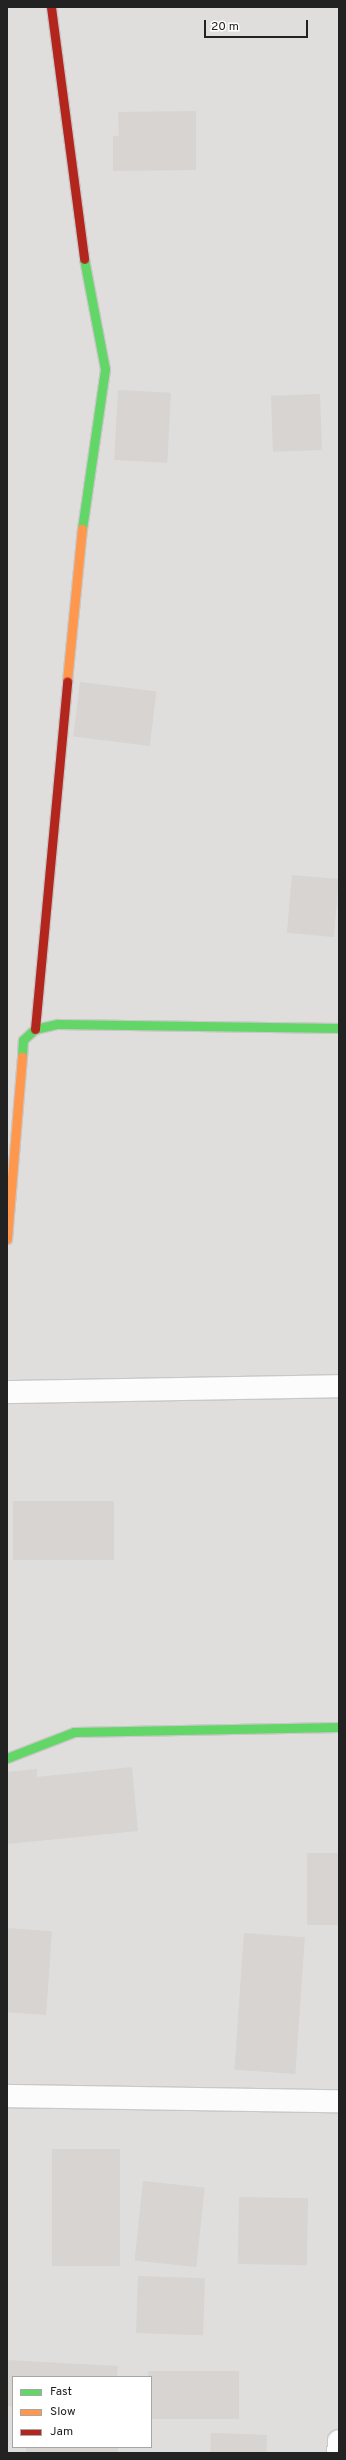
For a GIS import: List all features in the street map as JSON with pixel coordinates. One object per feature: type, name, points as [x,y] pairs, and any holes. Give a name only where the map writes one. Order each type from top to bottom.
[{"type":"street","points":[[35,1029],[79,549],[105,369],[83,255],[53,36],[51,7]]},
{"type":"street","points":[[7,1239],[23,1040],[35,1029],[57,1024],[339,1028]]},
{"type":"street","points":[[7,1392],[339,1386]]},
{"type":"street","points":[[7,1758],[74,1732],[339,1727]]},
{"type":"street","points":[[7,2096],[339,2100]]},
{"type":"street","points":[[338,2453],[339,2441]]},
{"type":"shaded area","points":[[7,7],[339,7],[339,2453],[7,2453]]},
{"type":"building","points":[[196,111],[196,170],[113,171],[113,136],[119,136],[118,112]]},
{"type":"building","points":[[118,390],[171,393],[167,463],[114,460]]},
{"type":"building","points":[[320,394],[322,450],[273,452],[271,396]]},
{"type":"building","points":[[80,682],[156,691],[150,746],[73,737]]},
{"type":"building","points":[[292,875],[339,879],[334,937],[287,933]]},
{"type":"building","points":[[13,1501],[114,1501],[114,1560],[13,1560]]},
{"type":"building","points":[[132,1767],[138,1831],[7,1844],[7,1772],[37,1769],[37,1777]]},
{"type":"building","points":[[307,1853],[339,1853],[339,1925],[307,1925]]},
{"type":"building","points":[[7,1928],[52,1931],[46,2015],[7,2012]]},
{"type":"building","points":[[244,1933],[305,1937],[295,2074],[234,2070]]},
{"type":"building","points":[[52,2149],[120,2149],[120,2266],[52,2266]]},
{"type":"building","points":[[143,2181],[205,2187],[196,2267],[135,2261]]},
{"type":"building","points":[[239,2197],[308,2198],[307,2265],[238,2264]]},
{"type":"building","points":[[138,2276],[205,2278],[203,2335],[136,2333]]},
{"type":"building","points":[[7,2360],[118,2366],[117,2376],[12,2376],[12,2407],[7,2406]]},
{"type":"building","points":[[148,2371],[239,2371],[239,2419],[152,2419],[152,2376],[148,2376]]},
{"type":"building","points":[[211,2433],[267,2435],[266,2453],[210,2453]]},
{"type":"building","points":[[26,2448],[118,2448],[118,2453],[26,2453]]},
{"type":"traffic: fast","points":[[82,529],[105,369],[84,259]]},
{"type":"traffic: fast","points":[[22,1057],[23,1040],[35,1029],[57,1024],[339,1028]]},
{"type":"traffic: fast","points":[[7,1758],[74,1732],[339,1727]]},
{"type":"traffic: slow","points":[[67,681],[82,529]]},
{"type":"traffic: slow","points":[[7,1239],[22,1057]]},
{"type":"traffic: jam","points":[[51,7],[84,259]]},
{"type":"traffic: jam","points":[[35,1029],[67,681]]}]
